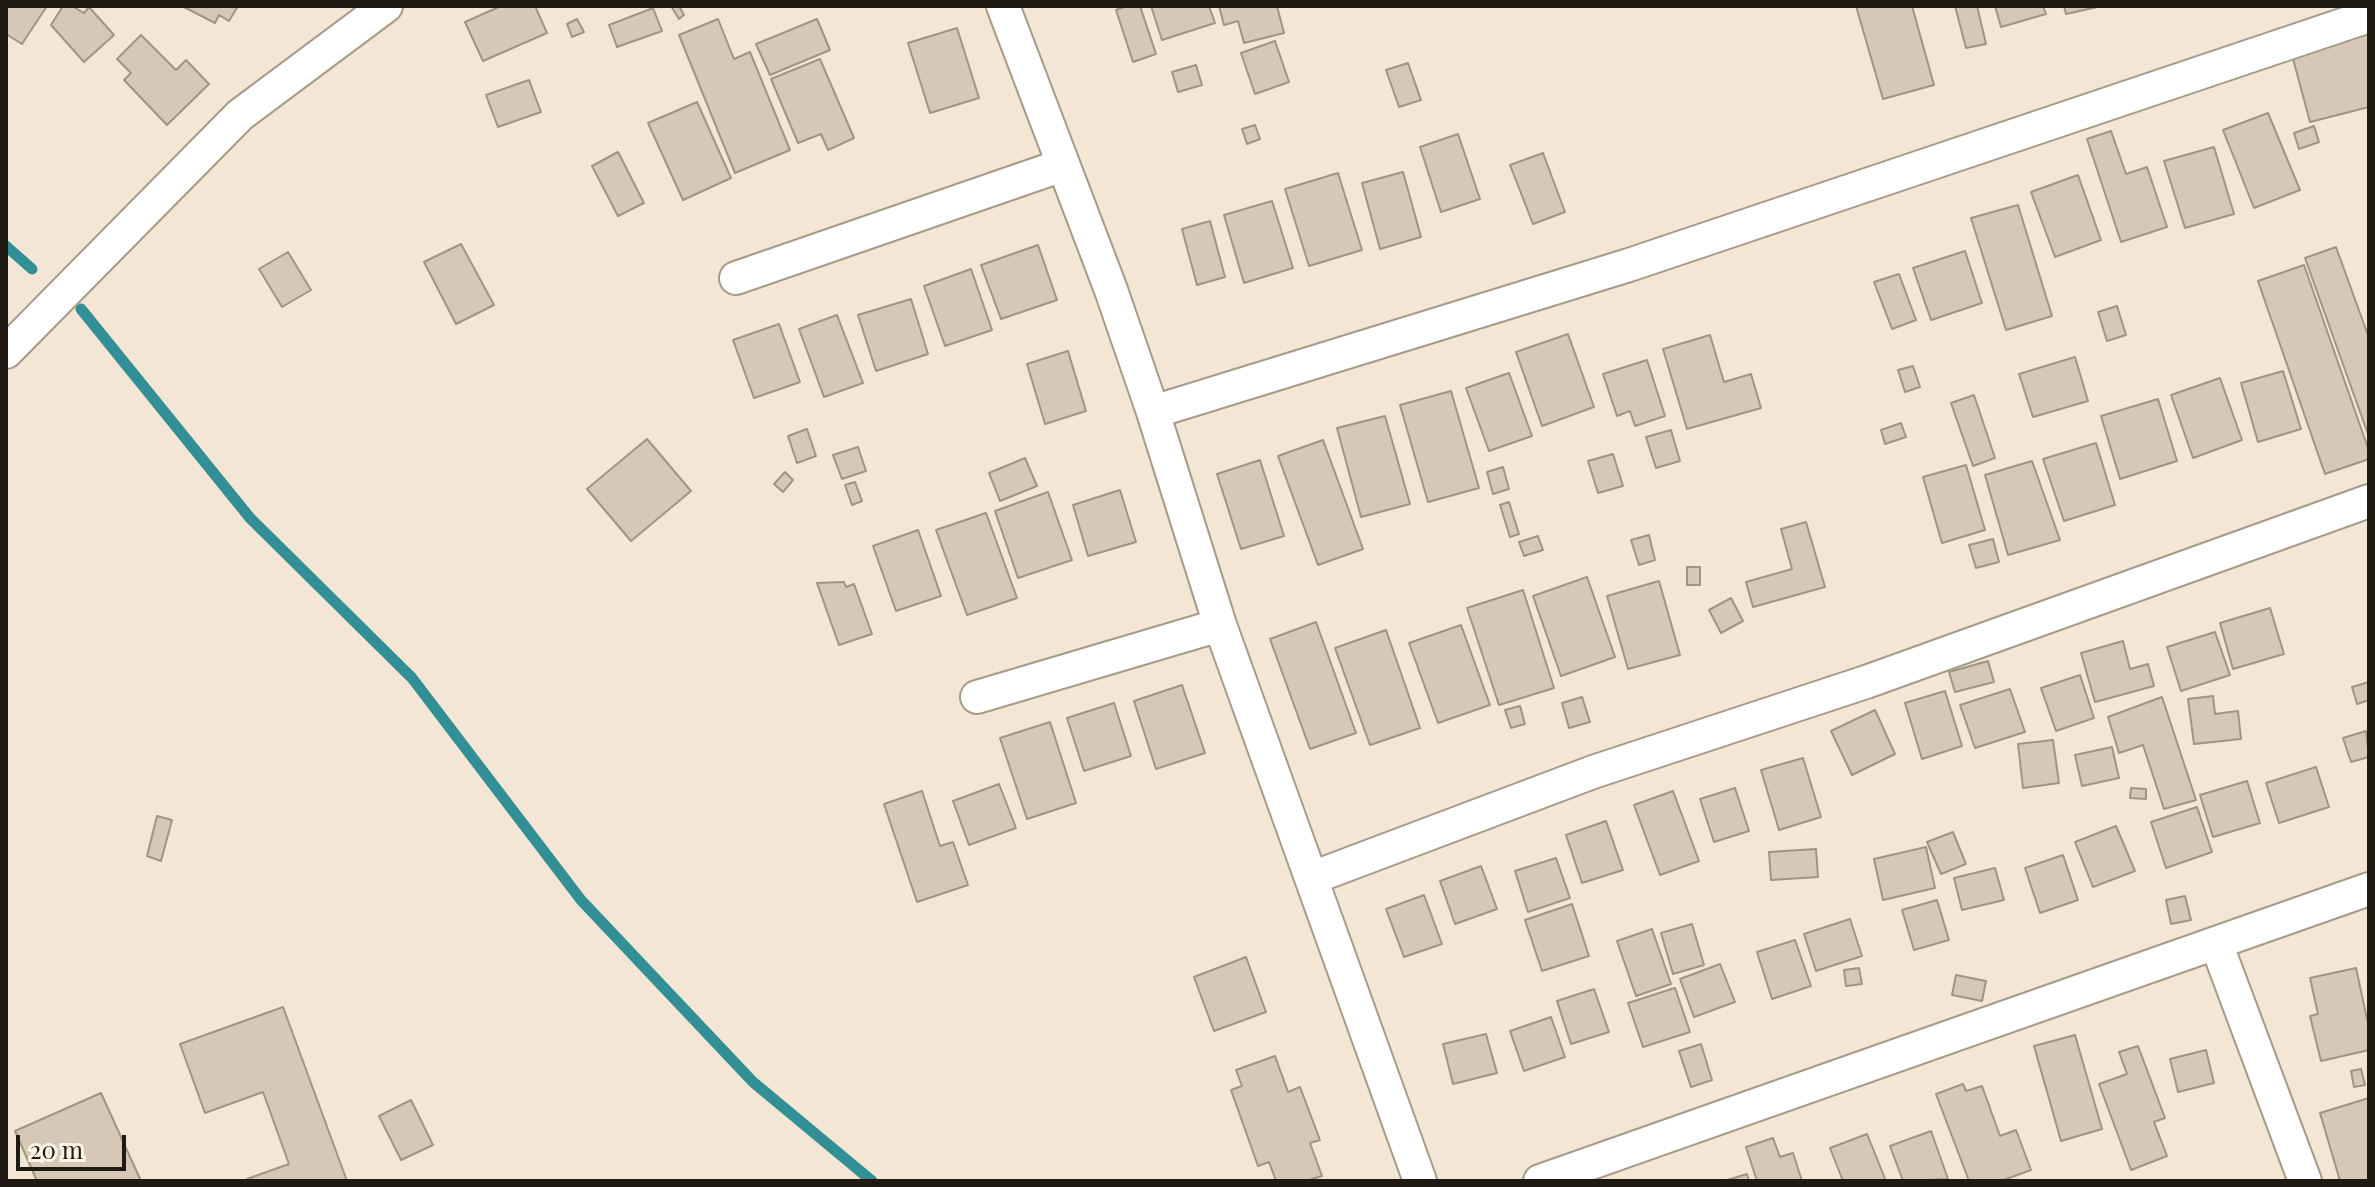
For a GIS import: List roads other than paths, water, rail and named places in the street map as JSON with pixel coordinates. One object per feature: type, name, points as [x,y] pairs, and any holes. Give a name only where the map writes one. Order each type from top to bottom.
[{"type":"street","points":[[6,352],[240,115],[386,6]]},
{"type":"street","points":[[1003,6],[1111,290],[1220,625],[1420,1181]]},
{"type":"street","points":[[1153,412],[1629,265],[2369,16]]},
{"type":"street","points":[[736,278],[1063,165]]},
{"type":"street","points":[[1312,878],[1593,772],[1866,682],[2369,501]]},
{"type":"street","points":[[977,697],[1220,625]]},
{"type":"street","points":[[1540,1181],[2369,889]]},
{"type":"street","points":[[2216,943],[2305,1181]]},
{"type":"waterway","points":[[6,246],[32,269]]},
{"type":"waterway","points":[[81,309],[250,518],[412,678],[581,900],[753,1082],[872,1181]]}]
